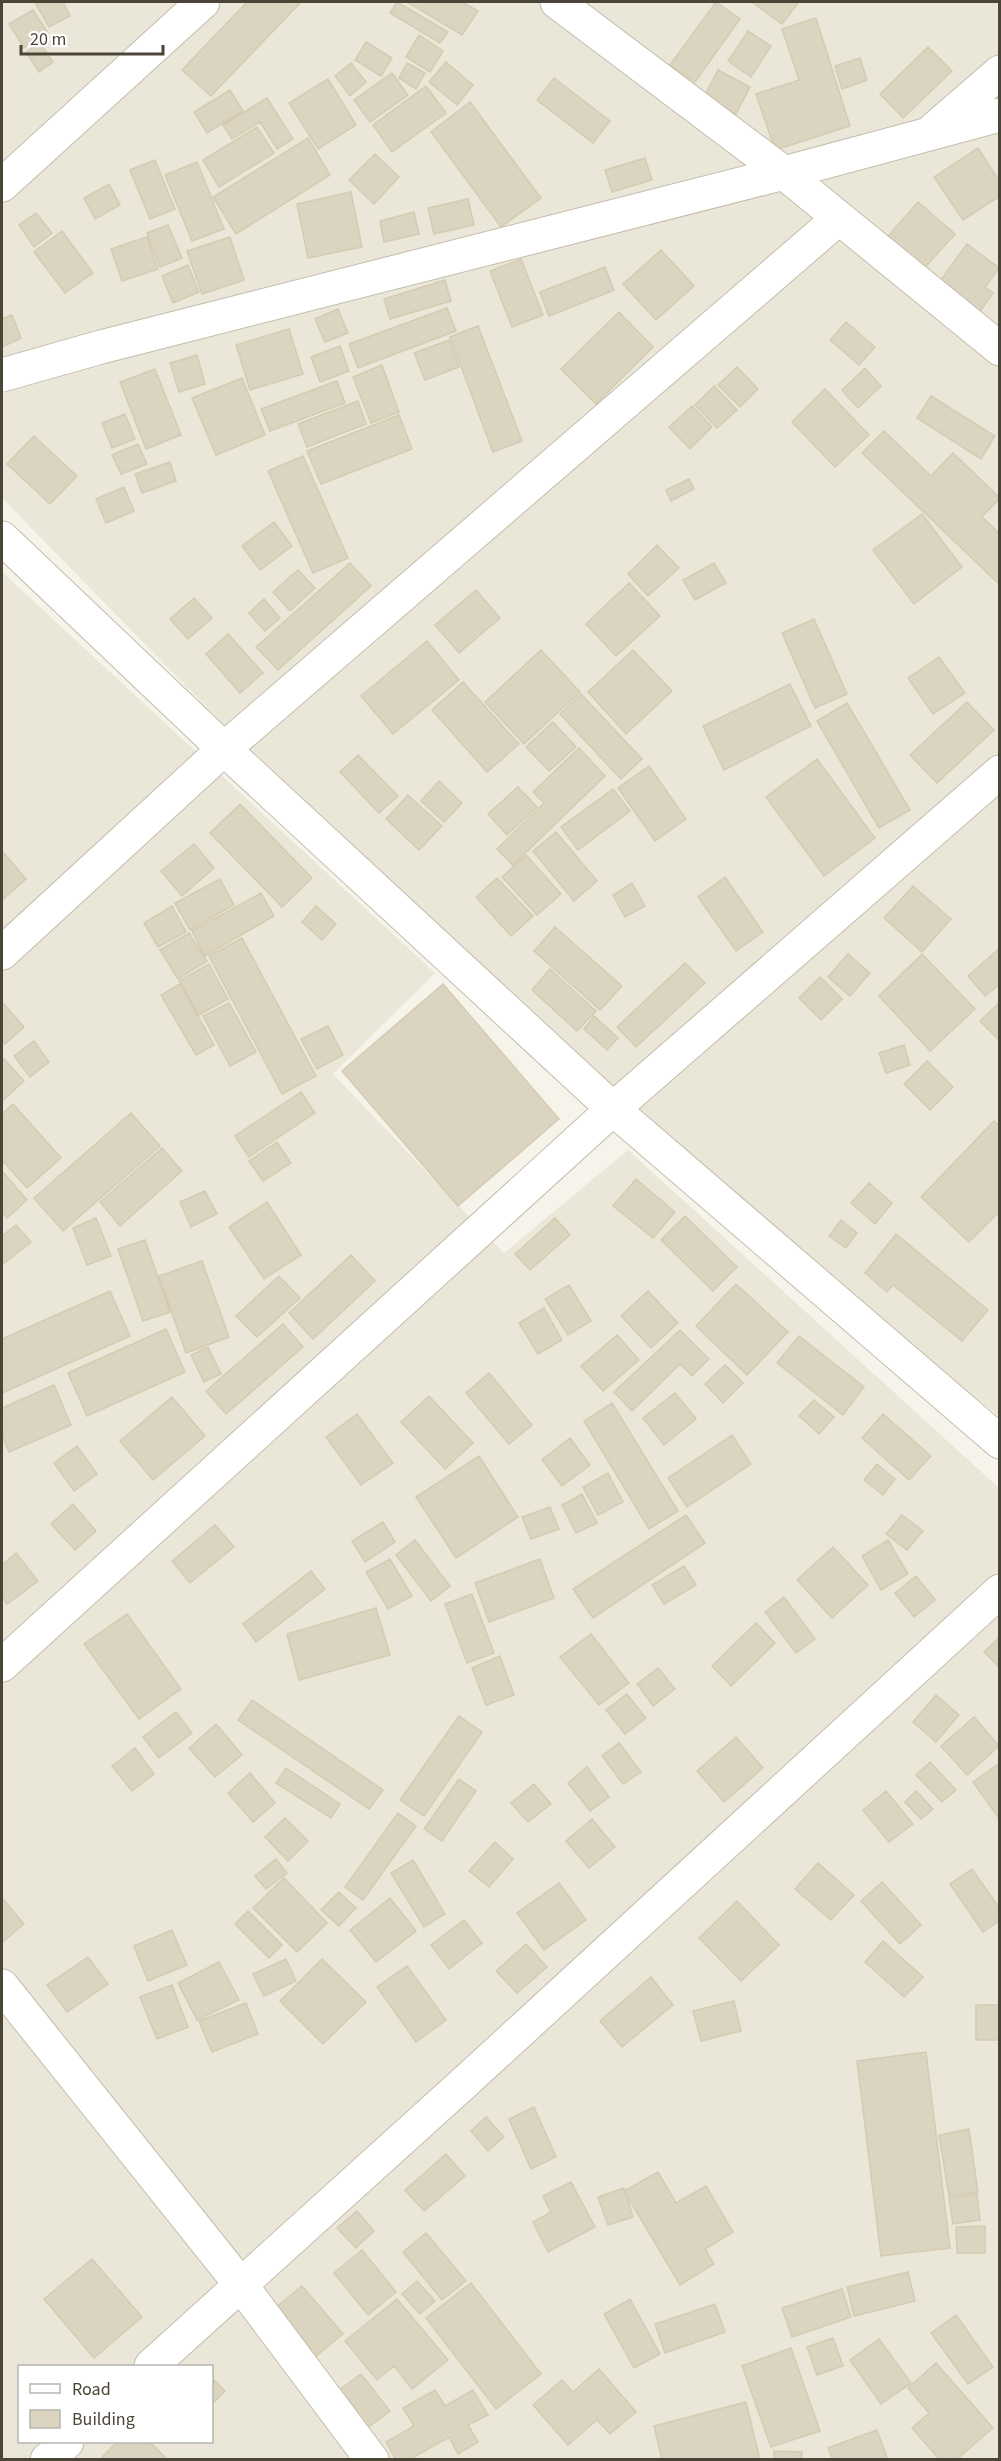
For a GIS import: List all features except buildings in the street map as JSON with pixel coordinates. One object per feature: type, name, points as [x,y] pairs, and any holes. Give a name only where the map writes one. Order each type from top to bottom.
[{"type":"street","points":[[2,185],[203,2]]},
{"type":"street","points":[[557,2],[784,173],[999,350]]},
{"type":"street","points":[[928,134],[999,72]]},
{"type":"street","points":[[2,375],[100,347],[784,173],[999,115]]},
{"type":"street","points":[[2,954],[224,749],[838,219]]},
{"type":"street","points":[[2,538],[224,749],[613,1109],[999,1442]]},
{"type":"street","points":[[2,1665],[613,1109],[999,772]]},
{"type":"street","points":[[152,2365],[999,1591]]},
{"type":"street","points":[[2,1986],[241,2285],[372,2460]]},
{"type":"street","points":[[47,2460],[66,2443]]},
{"type":"shaded area","points":[[2,2],[999,2],[999,1416],[780,1243],[219,720],[2,498]]},
{"type":"shaded area","points":[[2,572],[435,973],[333,1074],[504,1253],[628,1150],[999,1488],[999,2459],[2,2459]]}]
